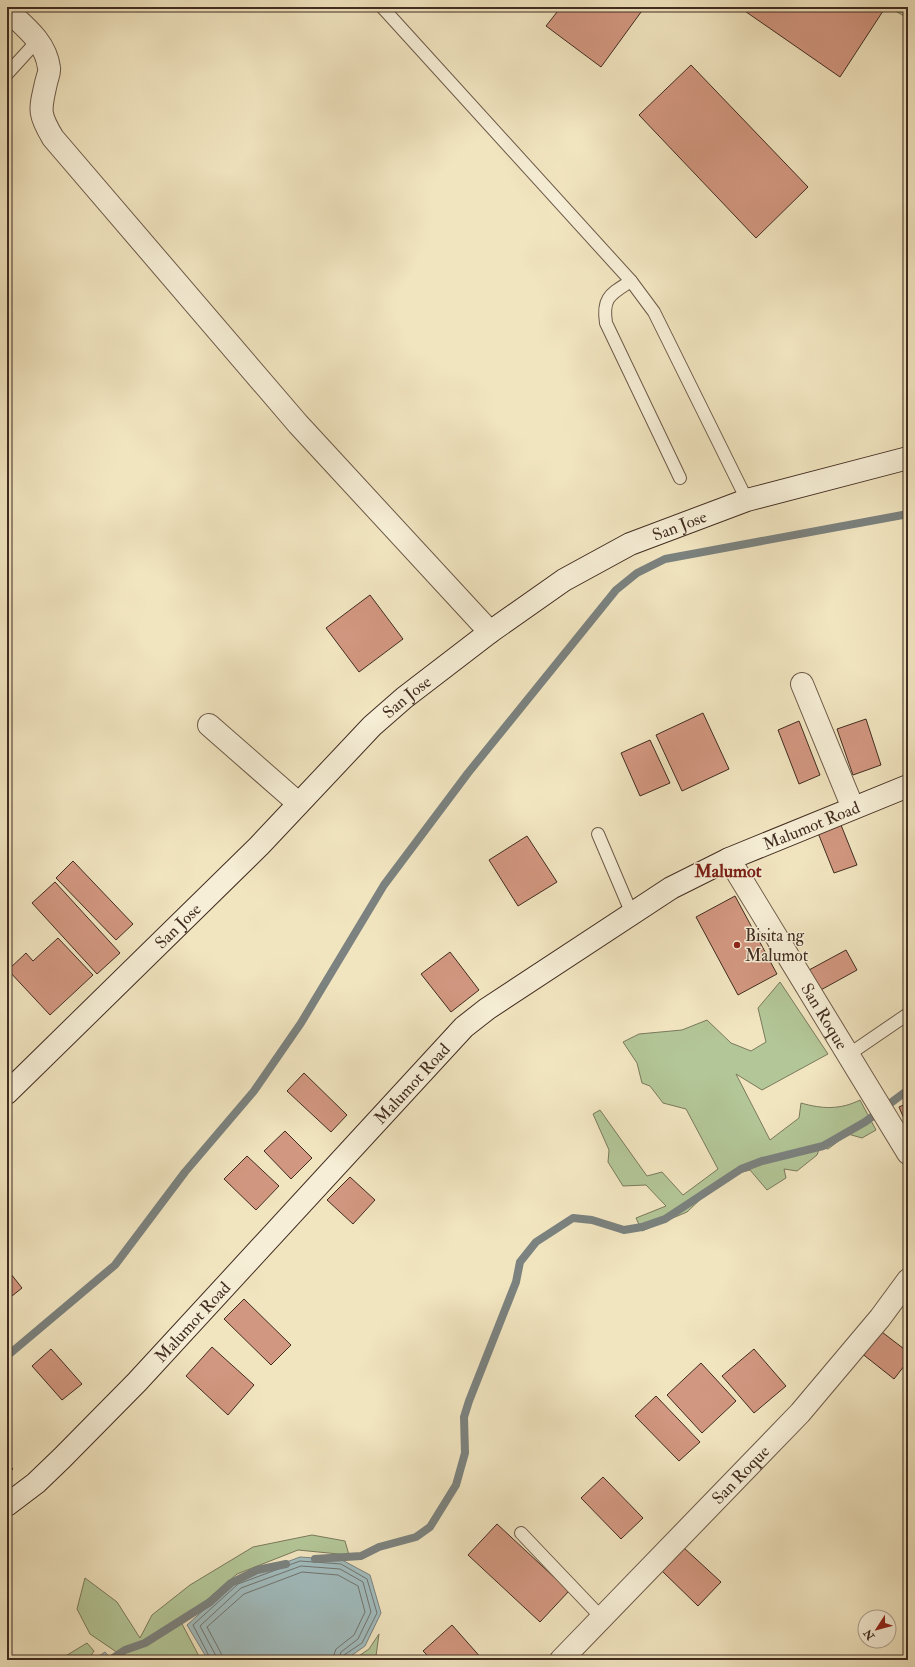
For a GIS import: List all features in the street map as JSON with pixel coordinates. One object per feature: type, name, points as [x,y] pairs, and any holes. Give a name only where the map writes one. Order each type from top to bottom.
[{"type":"street","points":[[7,10],[38,40],[46,54],[50,69],[42,104],[42,120],[53,138],[298,424],[490,632]]},
{"type":"street","name":"San Jose","points":[[7,1093],[259,846],[372,726],[404,698],[490,632],[564,580],[630,544],[747,500],[908,458]]},
{"type":"street","points":[[802,684],[853,808]]},
{"type":"street","points":[[209,725],[298,803]]},
{"type":"street","name":"Malumot Road","points":[[7,1505],[36,1483],[137,1382],[464,1027],[487,1009],[671,888],[729,859],[908,786]]},
{"type":"street","name":"San Roque","points":[[729,859],[908,1153]]},
{"type":"street","name":"San Roque","points":[[561,1660],[600,1617],[800,1412],[880,1318],[908,1280]]},
{"type":"lane","points":[[382,7],[631,281],[654,312],[747,500]]},
{"type":"lane","points":[[7,74],[38,40]]},
{"type":"lane","points":[[631,281],[610,296],[604,308],[606,323],[680,478]]},
{"type":"lane","points":[[598,834],[632,914]]},
{"type":"lane","points":[[848,1055],[908,1014]]},
{"type":"lane","points":[[521,1533],[600,1617]]},
{"type":"green space","points":[[888,7],[908,7],[908,18],[906,17]]},
{"type":"green space","points":[[780,982],[828,1054],[762,1090],[736,1074],[770,1140],[799,1118],[801,1103],[831,1108],[845,1106],[860,1100],[876,1130],[862,1138],[848,1134],[828,1149],[820,1147],[817,1155],[797,1171],[784,1169],[786,1178],[767,1190],[750,1170],[724,1177],[687,1212],[642,1231],[636,1218],[666,1206],[646,1185],[623,1186],[608,1162],[609,1150],[593,1114],[600,1110],[647,1176],[662,1172],[683,1195],[718,1169],[686,1109],[663,1103],[650,1086],[642,1083],[637,1063],[623,1042],[639,1034],[682,1030],[707,1020],[731,1043],[751,1051],[766,1042],[758,1008]]},
{"type":"green space","points":[[312,1535],[345,1541],[349,1555],[298,1550],[237,1574],[181,1622],[201,1660],[122,1660],[115,1651],[90,1634],[77,1609],[85,1578],[117,1602],[140,1638],[152,1615],[190,1585],[253,1547]]},
{"type":"green space","points":[[379,1634],[376,1656],[371,1660],[353,1660],[369,1649]]},
{"type":"green space","points":[[87,1643],[94,1651],[88,1660],[59,1660]]},
{"type":"water","points":[[300,1557],[342,1560],[370,1575],[381,1613],[365,1646],[345,1660],[208,1660],[187,1625],[236,1581]]},
{"type":"water","points":[[105,1652],[112,1660],[93,1660]]},
{"type":"building","points":[[561,7],[644,8],[601,67],[546,26]]},
{"type":"building","points":[[739,7],[879,7],[883,11],[840,77]]},
{"type":"building","points":[[691,65],[808,187],[756,238],[639,115]]},
{"type":"building","points":[[370,595],[403,639],[359,672],[326,628]]},
{"type":"building","points":[[703,713],[729,769],[682,791],[656,735]]},
{"type":"building","points":[[866,719],[881,765],[853,775],[837,729]]},
{"type":"building","points":[[799,721],[820,775],[799,784],[778,730]]},
{"type":"building","points":[[650,740],[670,783],[640,796],[621,753]]},
{"type":"building","points":[[839,820],[857,865],[834,873],[816,828]]},
{"type":"building","points":[[527,836],[557,882],[518,906],[489,860]]},
{"type":"building","points":[[73,861],[133,924],[116,940],[56,878]]},
{"type":"building","points":[[55,882],[120,953],[97,974],[32,903]]},
{"type":"building","name":"Bisita ng Malumot","points":[[735,896],[777,974],[738,995],[696,917]]},
{"type":"building","points":[[58,938],[93,975],[50,1015],[8,970],[26,953],[33,961]]},
{"type":"building","points":[[846,950],[857,970],[819,991],[809,970]]},
{"type":"building","points":[[450,952],[479,990],[451,1012],[421,974]]},
{"type":"building","points":[[304,1073],[347,1115],[331,1132],[287,1091]]},
{"type":"building","points":[[908,1103],[908,1128],[899,1107]]},
{"type":"building","points":[[285,1131],[312,1158],[291,1179],[264,1151]]},
{"type":"building","points":[[247,1156],[279,1186],[256,1210],[224,1179]]},
{"type":"building","points":[[350,1177],[375,1200],[353,1224],[327,1200]]},
{"type":"building","points":[[7,1269],[22,1288],[7,1300]]},
{"type":"building","points":[[244,1299],[291,1345],[271,1365],[224,1319]]},
{"type":"building","points":[[878,1329],[908,1352],[908,1361],[894,1379],[860,1352]]},
{"type":"building","points":[[212,1347],[254,1385],[228,1415],[186,1376]]},
{"type":"building","points":[[51,1349],[82,1384],[62,1400],[32,1366]]},
{"type":"building","points":[[754,1349],[786,1386],[754,1413],[722,1376]]},
{"type":"building","points":[[701,1363],[736,1401],[702,1433],[667,1395]]},
{"type":"building","points":[[656,1396],[700,1442],[679,1461],[635,1416]]},
{"type":"building","points":[[7,1462],[13,1469],[7,1474]]},
{"type":"building","points":[[603,1477],[643,1518],[621,1539],[581,1498]]},
{"type":"building","points":[[497,1524],[569,1591],[540,1622],[468,1555]]},
{"type":"building","points":[[683,1547],[721,1582],[698,1606],[661,1570]]},
{"type":"building","points":[[452,1625],[483,1660],[432,1660],[423,1651]]},
{"type":"waterway","points":[[7,1356],[115,1265],[185,1172],[254,1091],[301,1023],[384,885],[468,773],[616,590],[637,573],[665,559],[908,514]]},
{"type":"waterway","points":[[315,1559],[361,1556],[379,1547],[416,1537],[430,1527],[456,1485],[465,1453],[464,1417],[469,1401],[516,1282],[520,1262],[536,1242],[573,1218],[592,1220],[624,1230],[642,1227],[665,1219],[741,1169],[762,1161],[823,1146],[865,1122],[908,1090]]},
{"type":"waterway","points":[[110,1660],[125,1650],[145,1643],[210,1602],[231,1583],[257,1570],[286,1564]]},
{"type":"place","name":"Bisita ng Malumot","points":[[737,945]]},
{"type":"district","name":"Malumot","points":[[728,871]]}]
